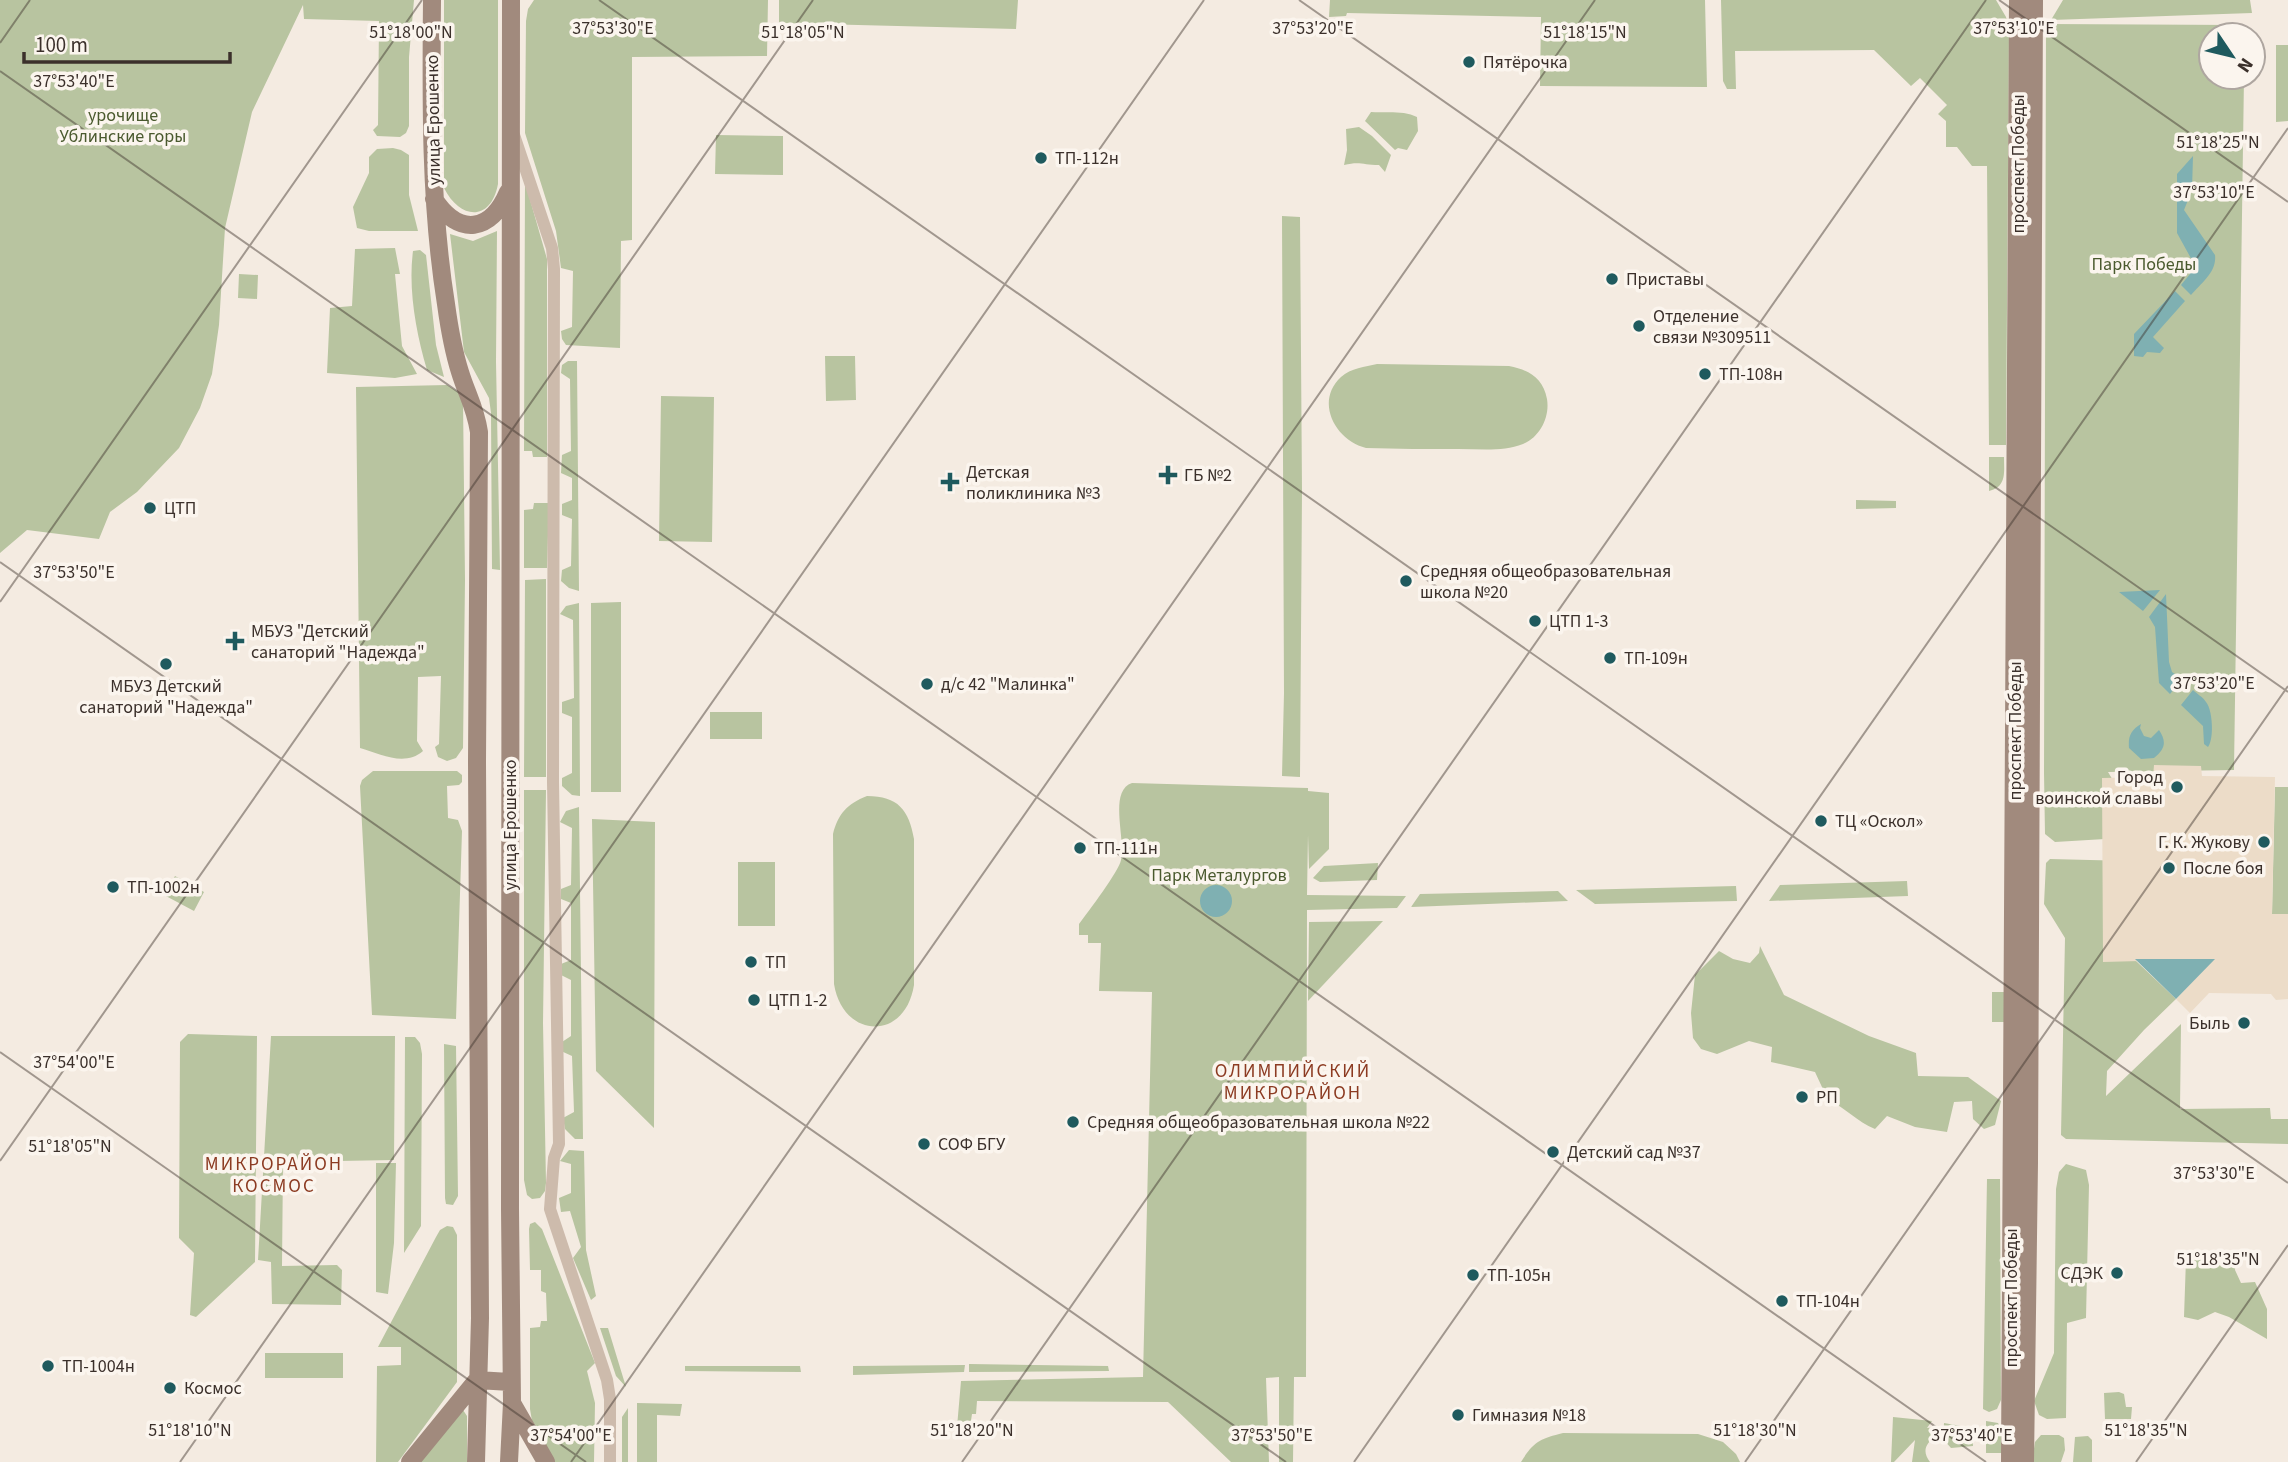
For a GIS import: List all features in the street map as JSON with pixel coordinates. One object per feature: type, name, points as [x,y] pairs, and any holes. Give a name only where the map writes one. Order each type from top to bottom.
[{"type":"main road","name":"улица Ерошенко","points":[[432,0],[435,199],[445,301],[455,354],[463,382],[476,409],[479,432],[477,762],[480,1318],[476,1462]]},
{"type":"main road","name":"улица Ерошенко","points":[[509,1462],[512,1403],[511,0]]},
{"type":"main road","points":[[511,26],[522,0]]},
{"type":"main road","name":"проспект Победы","points":[[2010,1462],[2018,0]]},
{"type":"main road","name":"проспект Победы","points":[[2025,1462],[2029,1163],[2034,0]]},
{"type":"main road","name":"улица Ерошенко","points":[[435,199],[442,211],[452,219],[477,225],[492,218],[502,207],[510,189]]},
{"type":"main road","points":[[410,1462],[477,1380],[511,1382]]},
{"type":"main road","points":[[512,1403],[546,1462]]},
{"type":"street","name":"улица Ерошенко","points":[[509,123],[552,248],[554,269],[553,782],[559,1144],[554,1158],[550,1209],[607,1380],[610,1399],[610,1462]]},
{"type":"green space","name":"урочище Ублинские горы","points":[[0,0],[414,0],[409,57],[409,126],[406,133],[400,137],[377,136],[373,130],[378,125],[379,21],[304,19],[303,5],[252,112],[225,228],[219,325],[212,374],[200,408],[179,448],[137,492],[110,512],[99,539],[27,530],[0,553]]},
{"type":"green space","points":[[444,0],[498,0],[498,184],[489,205],[474,212],[458,206],[444,188]]},
{"type":"green space","points":[[534,0],[768,0],[767,56],[632,57],[632,240],[621,241],[620,348],[566,345],[562,339],[561,331],[572,327],[573,271],[561,268],[556,231],[525,133],[526,21],[528,9]]},
{"type":"green space","points":[[779,0],[1018,0],[1016,29],[779,23]]},
{"type":"green space","points":[[1330,0],[1705,0],[1707,87],[1540,86],[1541,17],[1347,13],[1346,16],[1329,17]]},
{"type":"green space","points":[[1721,0],[1996,0],[2006,17],[2009,31],[2006,445],[1989,445],[1987,166],[1972,166],[1957,147],[1946,147],[1946,121],[1938,114],[1947,105],[1920,78],[1911,86],[1874,50],[1735,51],[1736,89],[1727,89],[1723,81]]},
{"type":"green space","points":[[2063,0],[2250,0],[2252,13],[2051,20]]},
{"type":"green space","name":"Парк Победы","points":[[2048,24],[2197,25],[2197,91],[2244,91],[2234,770],[2108,772],[2114,782],[2105,839],[2055,842],[2045,834],[2044,773]]},
{"type":"green space","points":[[2276,45],[2288,45],[2288,121],[2276,122]]},
{"type":"green space","points":[[1371,112],[1401,113],[1417,117],[1418,131],[1407,150],[1395,150],[1365,121]]},
{"type":"green space","points":[[1359,127],[1391,155],[1385,172],[1379,165],[1344,165],[1347,150],[1346,129]]},
{"type":"green space","points":[[716,135],[783,136],[783,175],[715,174]]},
{"type":"green space","points":[[393,148],[409,155],[409,195],[418,231],[369,231],[357,228],[353,207],[369,173],[369,157],[377,149]]},
{"type":"green space","points":[[525,182],[547,259],[547,457],[533,457],[532,451],[524,451]]},
{"type":"green space","points":[[1282,216],[1300,217],[1300,777],[1282,776]]},
{"type":"green space","points":[[497,231],[496,362],[500,570],[492,569],[489,398],[464,352],[450,234],[473,241]]},
{"type":"green space","points":[[395,248],[400,274],[395,274],[402,346],[417,374],[395,378],[327,373],[330,308],[352,306],[355,249]]},
{"type":"green space","points":[[420,250],[426,255],[436,345],[444,377],[427,370],[416,326],[412,266],[413,251]]},
{"type":"green space","points":[[239,274],[258,275],[257,299],[238,298]]},
{"type":"green space","points":[[825,356],[855,356],[856,400],[826,401]]},
{"type":"green space","points":[[568,361],[577,361],[579,591],[569,588],[561,581],[562,570],[571,566],[572,519],[562,515],[562,504],[572,500],[572,478],[561,473],[562,455],[571,451],[570,379],[561,373],[562,365]]},
{"type":"green space","points":[[1377,364],[1516,368],[1538,380],[1547,399],[1547,413],[1534,437],[1523,444],[1508,448],[1366,448],[1355,444],[1338,429],[1329,409],[1329,398],[1333,387],[1345,374]]},
{"type":"green space","points":[[447,385],[463,399],[463,748],[456,758],[447,761],[438,757],[435,747],[439,744],[441,676],[418,677],[417,741],[423,751],[408,758],[392,758],[360,748],[356,387]]},
{"type":"green space","points":[[661,396],[714,397],[712,542],[659,541]]},
{"type":"green space","points":[[1989,457],[2004,457],[2004,468],[2002,482],[1989,491]]},
{"type":"green space","points":[[1856,500],[1896,501],[1896,508],[1856,509]]},
{"type":"green space","points":[[534,503],[549,503],[547,568],[524,568],[524,510],[533,509]]},
{"type":"green space","points":[[546,579],[546,777],[524,777],[525,580]]},
{"type":"green space","points":[[621,602],[621,792],[591,792],[591,603]]},
{"type":"green space","points":[[579,603],[580,796],[572,795],[562,786],[562,778],[572,773],[572,717],[562,713],[562,702],[574,698],[573,620],[560,614],[566,606]]},
{"type":"green space","points":[[710,712],[762,712],[762,739],[710,739]]},
{"type":"green space","points":[[373,771],[457,771],[462,775],[459,785],[447,786],[448,818],[458,820],[462,831],[456,1019],[372,1015],[360,786],[362,780]]},
{"type":"green space","name":"Парк Металургов","points":[[1132,783],[1308,788],[1308,791],[1329,793],[1329,849],[1309,869],[1308,835],[1307,895],[1406,896],[1397,908],[1307,910],[1306,1377],[1294,1377],[1293,1462],[1279,1462],[1279,1377],[1266,1378],[1269,1462],[1231,1462],[1168,1402],[977,1401],[976,1414],[972,1414],[970,1427],[957,1427],[961,1381],[1143,1377],[1152,992],[1099,991],[1101,943],[1088,943],[1088,935],[1079,935],[1079,924],[1121,860],[1119,805],[1125,788]]},
{"type":"green space","points":[[2275,787],[2288,787],[2288,914],[2272,914]]},
{"type":"green space","points":[[524,790],[546,790],[543,1023],[546,1183],[540,1198],[532,1199],[527,1195],[524,1180]]},
{"type":"green space","points":[[867,796],[887,799],[900,807],[909,820],[914,839],[914,985],[908,1004],[899,1017],[887,1024],[874,1026],[861,1024],[849,1015],[840,1002],[834,984],[833,834],[844,810]]},
{"type":"green space","points":[[579,807],[583,1139],[575,1139],[565,1129],[563,1118],[574,1112],[572,1056],[561,1051],[562,1042],[571,1036],[571,980],[561,975],[561,964],[571,960],[571,903],[561,899],[561,889],[571,885],[572,828],[560,822],[566,811]]},
{"type":"green space","points":[[592,819],[655,822],[654,1128],[596,1071]]},
{"type":"green space","points":[[2050,859],[2130,861],[2135,960],[2176,999],[2107,1071],[2106,1096],[2181,1024],[2180,1109],[2270,1108],[2271,1119],[2288,1119],[2288,1144],[2066,1139],[2061,1135],[2065,938],[2044,904],[2046,863]]},
{"type":"green space","points":[[738,862],[775,862],[775,926],[738,926]]},
{"type":"green space","points":[[1378,863],[1377,880],[1320,882],[1313,878],[1324,866]]},
{"type":"green space","points":[[175,876],[204,892],[194,911],[164,895]]},
{"type":"green space","points":[[1907,881],[1908,896],[1769,901],[1780,885]]},
{"type":"green space","points":[[1736,886],[1737,901],[1595,904],[1576,890]]},
{"type":"green space","points":[[1558,891],[1568,901],[1411,907],[1420,894]]},
{"type":"green space","points":[[1383,921],[1308,1001],[1309,922]]},
{"type":"green space","points":[[1760,946],[1784,995],[1869,1036],[1916,1053],[1918,1076],[1968,1077],[2001,1101],[1995,1125],[1984,1129],[1973,1119],[1972,1101],[1954,1102],[1947,1132],[1915,1127],[1887,1116],[1875,1129],[1828,1100],[1815,1072],[1771,1062],[1772,1047],[1749,1041],[1717,1054],[1701,1049],[1693,1038],[1691,1013],[1695,975],[1719,951],[1733,959],[1750,963],[1759,953]]},
{"type":"green space","points":[[1992,992],[2004,992],[2004,1022],[1992,1022]]},
{"type":"green space","points":[[188,1034],[257,1036],[255,1262],[196,1317],[190,1315],[194,1253],[179,1238],[180,1042]]},
{"type":"green space","points":[[271,1036],[395,1036],[394,1160],[283,1162],[282,1266],[337,1265],[342,1270],[341,1305],[272,1304],[271,1262],[258,1260]]},
{"type":"green space","points":[[405,1037],[415,1037],[420,1043],[422,1054],[421,1226],[404,1253]]},
{"type":"green space","points":[[444,1044],[456,1046],[458,1196],[453,1205],[446,1204],[445,1198]]},
{"type":"green space","points":[[569,1150],[584,1151],[586,1250],[596,1296],[591,1300],[573,1258],[581,1247],[570,1211],[561,1212],[559,1198],[571,1193],[571,1164],[560,1161]]},
{"type":"green space","points":[[376,1163],[396,1163],[394,1243],[388,1294],[376,1292]]},
{"type":"green space","points":[[2066,1164],[2086,1170],[2089,1185],[2086,1318],[2067,1323],[2066,1418],[2047,1419],[2039,1415],[2034,1401],[2054,1353],[2056,1189],[2059,1172]]},
{"type":"green space","points":[[1987,1179],[2000,1179],[2001,1400],[1997,1409],[1989,1412],[1983,1409]]},
{"type":"green space","points":[[535,1222],[542,1229],[595,1363],[587,1371],[595,1403],[594,1462],[555,1462],[532,1421],[530,1328],[540,1327],[541,1321],[547,1321],[546,1293],[541,1291],[541,1270],[530,1270],[529,1229],[530,1224]]},
{"type":"green space","points":[[447,1226],[453,1227],[457,1235],[457,1382],[398,1462],[376,1462],[377,1366],[401,1365],[401,1347],[378,1347],[436,1237],[440,1230]]},
{"type":"green space","points":[[2186,1259],[2236,1262],[2235,1270],[2241,1283],[2255,1282],[2267,1309],[2267,1339],[2215,1312],[2198,1320],[2184,1317]]},
{"type":"green space","points":[[600,1328],[608,1328],[626,1387],[616,1376]]},
{"type":"green space","points":[[265,1353],[343,1353],[343,1378],[265,1378]]},
{"type":"green space","points":[[969,1364],[1108,1366],[1109,1371],[969,1372]]},
{"type":"green space","points":[[965,1365],[964,1372],[853,1375],[853,1366]]},
{"type":"green space","points":[[685,1366],[800,1366],[801,1372],[685,1371]]},
{"type":"green space","points":[[2104,1393],[2124,1394],[2126,1407],[2132,1407],[2131,1419],[2105,1419]]},
{"type":"green space","points":[[637,1403],[682,1404],[680,1416],[657,1415],[657,1462],[637,1462]]},
{"type":"green space","points":[[628,1408],[628,1462],[622,1462],[622,1417]]},
{"type":"green space","points":[[463,1410],[467,1416],[467,1462],[419,1462]]},
{"type":"green space","points":[[1893,1417],[1932,1421],[1927,1428],[1937,1427],[1936,1437],[1926,1448],[1930,1462],[1912,1462],[1915,1440],[1891,1462]]},
{"type":"green space","points":[[1986,1421],[1998,1423],[2002,1430],[2002,1453],[1986,1453]]},
{"type":"green space","points":[[1944,1423],[1972,1428],[1973,1446],[1951,1448],[1943,1439]]},
{"type":"green space","points":[[1563,1433],[1698,1434],[1723,1442],[1736,1454],[1740,1462],[1521,1462],[1538,1442]]},
{"type":"green space","points":[[2041,1435],[2059,1435],[2064,1438],[2065,1450],[2061,1462],[2032,1462],[2035,1442]]},
{"type":"green space","points":[[2088,1436],[2092,1440],[2092,1462],[2073,1462],[2075,1437]]},
{"type":"shaded area","points":[[2154,765],[2201,766],[2202,776],[2275,777],[2272,914],[2288,914],[2288,999],[2276,1000],[2271,994],[2209,993],[2190,1013],[2176,999],[2214,959],[2103,962],[2102,778],[2153,777]]},
{"type":"water","points":[[2193,156],[2192,190],[2184,210],[2215,255],[2215,261],[2208,277],[2191,295],[2181,285],[2190,274],[2193,262],[2177,233],[2177,174]]},
{"type":"water","points":[[2175,291],[2185,301],[2153,337],[2164,348],[2160,353],[2147,352],[2143,357],[2134,356],[2134,334]]},
{"type":"water","points":[[2160,590],[2143,611],[2119,592]]},
{"type":"water","points":[[2166,594],[2169,662],[2172,672],[2182,679],[2170,694],[2159,683],[2155,627],[2149,617]]},
{"type":"water","points":[[2193,690],[2205,700],[2210,711],[2212,731],[2208,747],[2204,744],[2203,726],[2181,705]]},
{"type":"water","points":[[2141,724],[2144,736],[2151,738],[2159,730],[2163,738],[2163,748],[2154,758],[2141,759],[2129,748],[2131,734]]},
{"type":"water","points":[[1216,885],[1227,890],[1232,901],[1227,912],[1216,917],[1205,912],[1200,901],[1205,890]]},
{"type":"water","points":[[2135,959],[2215,959],[2176,999]]},
{"type":"place","name":"Пятёрочка","points":[[1469,62]]},
{"type":"place","name":"ТП-112н","points":[[1041,158]]},
{"type":"place","name":"Приставы","points":[[1612,279]]},
{"type":"place","name":"Отделение связи №309511","points":[[1639,326]]},
{"type":"place","name":"ТП-108н","points":[[1705,374]]},
{"type":"place","name":"ГБ №2","points":[[1168,475]]},
{"type":"place","name":"Детская поликлиника №3","points":[[950,482]]},
{"type":"place","name":"ЦТП","points":[[150,508]]},
{"type":"place","name":"Средняя общеобразовательная школа №20","points":[[1406,581]]},
{"type":"place","name":"ЦТП 1-3","points":[[1535,621]]},
{"type":"place","name":"МБУЗ \"Детский санаторий \"Надежда\"","points":[[235,641]]},
{"type":"place","name":"ТП-109н","points":[[1610,658]]},
{"type":"place","name":"МБУЗ Детский санаторий \"Надежда\"","points":[[166,664]]},
{"type":"place","name":"д/с 42 \"Малинка\"","points":[[927,684]]},
{"type":"place","name":"Город воинской славы","points":[[2177,787]]},
{"type":"place","name":"ТЦ «Оскол»","points":[[1821,821]]},
{"type":"place","name":"Г. К. Жукову","points":[[2264,842]]},
{"type":"place","name":"ТП-111н","points":[[1080,848]]},
{"type":"place","name":"После боя","points":[[2169,868]]},
{"type":"place","name":"ТП-1002н","points":[[113,887]]},
{"type":"place","name":"ТП","points":[[751,962]]},
{"type":"place","name":"ЦТП 1-2","points":[[754,1000]]},
{"type":"place","name":"Быль","points":[[2244,1023]]},
{"type":"place","name":"РП","points":[[1802,1097]]},
{"type":"place","name":"Средняя общеобразовательная школа №22","points":[[1073,1122]]},
{"type":"place","name":"СОФ БГУ","points":[[924,1144]]},
{"type":"place","name":"Детский сад №37","points":[[1553,1152]]},
{"type":"place","name":"СДЭК","points":[[2117,1273]]},
{"type":"place","name":"ТП-105н","points":[[1473,1275]]},
{"type":"place","name":"ТП-104н","points":[[1782,1301]]},
{"type":"place","name":"ТП-1004н","points":[[48,1366]]},
{"type":"place","name":"Космос","points":[[170,1388]]},
{"type":"place","name":"Гимназия №18","points":[[1458,1415]]},
{"type":"district","name":"ОЛИМПИЙСКИЙ МИКРОРАЙОН","points":[[1293,1081]]},
{"type":"district","name":"МИКРОРАЙОН КОСМОС","points":[[274,1174]]}]
